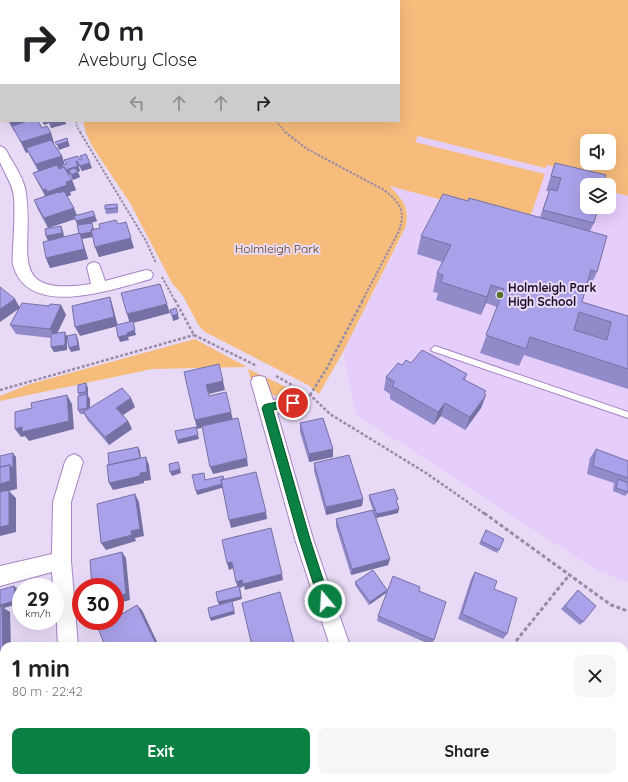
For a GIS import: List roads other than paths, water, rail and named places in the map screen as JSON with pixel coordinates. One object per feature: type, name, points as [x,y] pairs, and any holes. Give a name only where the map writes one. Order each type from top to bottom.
[{"type":"street","points":[[0,150],[4,168],[18,187],[20,213],[20,265],[25,278],[38,289],[55,292],[71,292],[99,287],[146,275]]},
{"type":"street","points":[[94,267],[99,287]]},
{"type":"street","points":[[259,375],[304,539],[339,642]]},
{"type":"street","points":[[267,408],[298,394]]},
{"type":"street","points":[[68,642],[61,561],[62,502],[74,462]]},
{"type":"street","points":[[0,576],[61,561]]},
{"type":"lane","points":[[435,349],[628,415]]},
{"type":"place","name":"Holmleigh Park High School","points":[[500,295]]},
{"type":"park label","name":"Holmleigh Park","points":[[277,249]]}]
